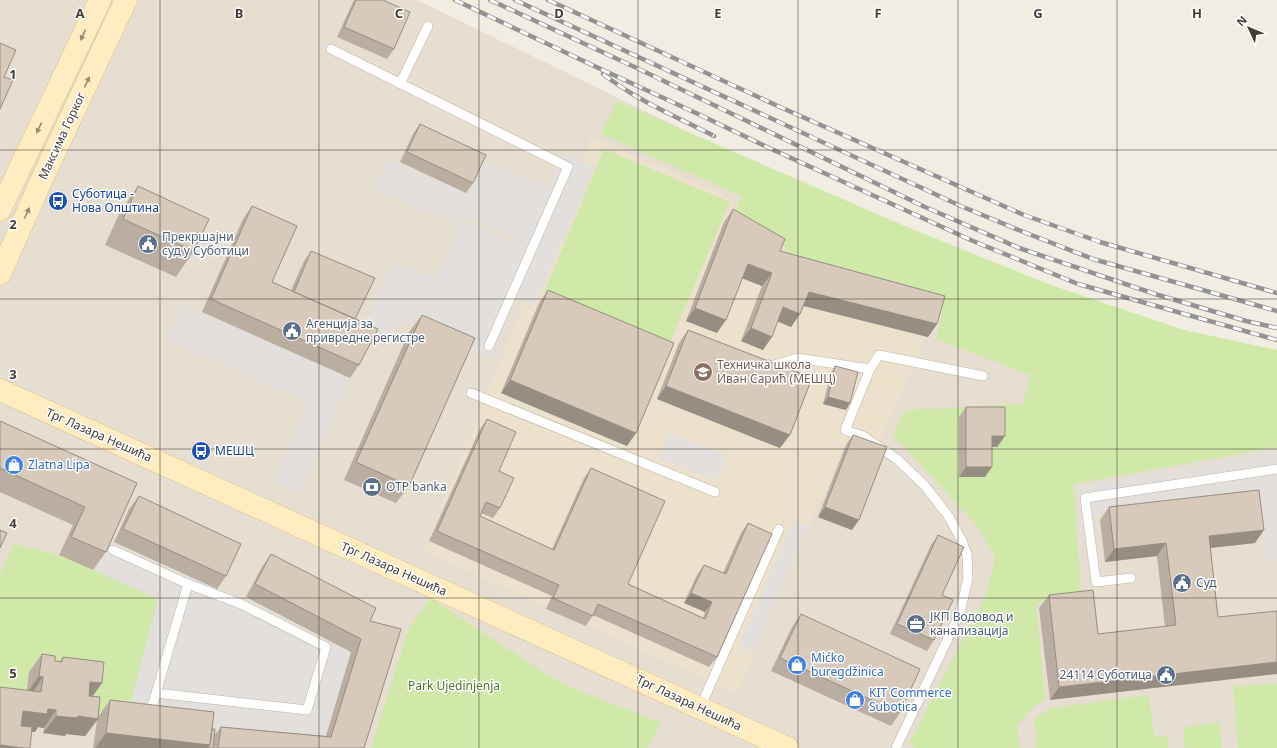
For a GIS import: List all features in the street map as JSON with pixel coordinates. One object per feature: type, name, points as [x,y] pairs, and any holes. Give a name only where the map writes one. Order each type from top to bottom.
[{"type":"main road","name":"Максима Горког","points":[[0,210],[100,0]]},
{"type":"main road","name":"Максима Горког","points":[[0,274],[42,179],[126,0]]},
{"type":"main road","name":"Трг Лазара Нешића","points":[[0,390],[700,708],[776,745]]},
{"type":"lane","points":[[400,84],[428,26]]},
{"type":"lane","points":[[330,49],[568,167],[489,346]]},
{"type":"lane","points":[[896,748],[960,613],[968,578],[967,554],[949,517],[925,486],[897,459],[863,436],[845,430],[870,369],[879,355],[983,376]]},
{"type":"lane","points":[[757,360],[771,366],[797,358],[870,369]]},
{"type":"lane","points":[[471,392],[715,492]]},
{"type":"lane","points":[[1131,578],[1096,582],[1085,498],[1277,469]]},
{"type":"lane","points":[[700,708],[779,529]]},
{"type":"lane","points":[[113,550],[188,584],[241,604],[326,647],[307,710],[156,693]]},
{"type":"lane","points":[[147,724],[188,584]]},
{"type":"shaded area","points":[[0,0],[417,0],[949,259],[1277,365],[1277,748],[0,748]]},
{"type":"shaded area","name":"Техничка школа Иван Сарић (МЕШЦ)","points":[[591,136],[734,200],[728,219],[778,260],[939,306],[876,451],[847,439],[737,694],[424,551]]},
{"type":"shaded area","points":[[563,154],[595,168],[535,305],[517,297],[490,358],[401,319],[392,339],[364,328],[393,261],[436,279],[461,221],[510,242],[513,237],[459,214],[454,223],[374,189],[387,159],[467,193],[482,159],[548,187]]},
{"type":"shaded area","points":[[183,304],[350,378],[300,493],[273,481],[308,403],[167,339]]},
{"type":"shaded area","points":[[668,433],[727,455],[717,481],[658,459]]},
{"type":"shaded area","points":[[1277,452],[1277,561],[1265,561],[1254,489],[1080,519],[1077,488]]},
{"type":"shaded area","points":[[793,519],[808,526],[754,652],[739,646]]},
{"type":"shaded area","points":[[107,541],[114,542],[217,589],[246,597],[351,652],[322,748],[233,742],[126,721],[158,599],[93,570]]},
{"type":"green space","points":[[617,101],[900,224],[1051,285],[1184,330],[1277,350],[1277,447],[1074,484],[1081,597],[1036,603],[1045,699],[1029,711],[1017,726],[1020,748],[919,748],[909,744],[987,593],[995,557],[978,527],[893,435],[905,410],[1023,404],[1030,375],[936,339],[942,315],[942,303],[785,256],[786,248],[734,214],[741,196],[601,134]]},
{"type":"green space","points":[[604,149],[730,202],[668,347],[543,295]]},
{"type":"green space","points":[[14,544],[59,555],[158,599],[126,721],[97,718],[29,672],[26,694],[0,706],[0,574]]},
{"type":"green space","name":"Park Ujedinjenja","points":[[431,598],[544,673],[570,687],[661,723],[647,748],[371,748],[409,628]]},
{"type":"green space","points":[[1277,683],[1277,748],[1238,748],[1233,687]]},
{"type":"green space","points":[[1149,695],[1154,736],[1167,736],[1168,748],[1037,748],[1034,719],[1052,708]]},
{"type":"green space","points":[[1219,722],[1222,748],[1185,748],[1183,727]]},
{"type":"building","points":[[356,0],[383,0],[410,12],[394,49],[344,27]]},
{"type":"building","points":[[0,43],[16,50],[4,77],[13,80],[0,109]]},
{"type":"building","points":[[420,124],[486,155],[473,183],[407,152]]},
{"type":"building","points":[[138,186],[209,219],[194,251],[123,219]]},
{"type":"building","points":[[252,206],[297,226],[272,282],[378,329],[359,365],[211,299]]},
{"type":"building","points":[[733,209],[785,239],[780,251],[945,296],[937,324],[809,292],[800,314],[783,307],[772,337],[751,328],[772,273],[748,264],[726,320],[695,308]]},
{"type":"building","points":[[311,251],[375,278],[355,319],[294,292]]},
{"type":"building","points":[[548,290],[674,343],[636,433],[510,380]]},
{"type":"building","points":[[422,315],[475,338],[409,486],[356,462]]},
{"type":"building","points":[[688,330],[812,378],[790,435],[666,386]]},
{"type":"building","points":[[835,366],[858,372],[850,403],[828,397]]},
{"type":"building","points":[[966,407],[1005,407],[1005,436],[992,436],[992,467],[966,467]]},
{"type":"building","points":[[487,419],[516,432],[499,471],[514,478],[500,508],[486,502],[480,516],[554,550],[591,468],[665,501],[628,584],[705,619],[712,602],[691,593],[704,565],[726,574],[748,523],[772,534],[717,657],[598,604],[593,616],[553,598],[559,585],[437,531]]},
{"type":"building","points":[[0,421],[137,483],[106,552],[71,537],[85,507],[0,468]]},
{"type":"building","points":[[853,435],[887,447],[859,520],[825,507]]},
{"type":"building","name":"Суд","points":[[1259,490],[1264,530],[1209,536],[1218,617],[1277,611],[1277,662],[1059,687],[1049,595],[1093,590],[1098,634],[1176,625],[1166,543],[1114,549],[1109,507]]},
{"type":"building","points":[[139,496],[241,544],[226,576],[123,529]]},
{"type":"building","points":[[0,530],[7,533],[0,548]]},
{"type":"building","points":[[938,535],[964,547],[942,595],[953,600],[934,640],[897,624]]},
{"type":"building","points":[[271,554],[376,608],[370,621],[401,629],[364,748],[218,748],[221,727],[331,737],[361,639],[255,584]]},
{"type":"building","points":[[801,614],[920,669],[900,713],[780,658]]},
{"type":"building","points":[[42,654],[55,656],[55,661],[62,662],[63,657],[104,662],[102,683],[90,682],[89,696],[100,697],[98,719],[78,716],[77,718],[56,716],[56,710],[48,709],[47,714],[23,711],[21,726],[32,727],[30,748],[0,745],[0,687],[41,692],[43,677],[39,676]]},
{"type":"building","points":[[110,700],[214,712],[210,745],[106,733]]},
{"type":"building","points":[[212,729],[215,729],[213,748],[208,748],[210,745]]},
{"type":"railway","points":[[455,0],[767,147],[973,241],[1078,284],[1277,340]]},
{"type":"railway","points":[[490,0],[641,70],[925,207],[1019,248],[1155,294],[1246,321],[1277,328]]},
{"type":"railway","points":[[515,0],[963,207],[1021,231],[1093,259],[1277,311]]},
{"type":"railway","points":[[548,0],[780,107],[1024,215],[1100,242],[1277,293]]},
{"type":"railway","points":[[603,74],[643,100],[714,136]]},
{"type":"place","name":"Суботица - Нова Општина","points":[[58,201]]},
{"type":"place","name":"Прекршајни суд у Суботици","points":[[148,244]]},
{"type":"place","name":"Агенција за привредне регистре","points":[[292,331]]},
{"type":"place","name":"Техничка школа Иван Сарић (МЕШЦ)","points":[[703,372]]},
{"type":"place","name":"МЕШЦ","points":[[201,451]]},
{"type":"place","name":"Zlatna Lipa","points":[[14,465]]},
{"type":"place","name":"OTP banka","points":[[372,487]]},
{"type":"place","name":"Суд","points":[[1182,583]]},
{"type":"place","name":"ЈКП Водовод и канализација","points":[[916,624]]},
{"type":"place","name":"Mićko buregdžinica","points":[[797,665]]},
{"type":"place","name":"24114 Суботица","points":[[1166,675]]},
{"type":"place","name":"KIT Commerce Subotica","points":[[855,700]]}]
